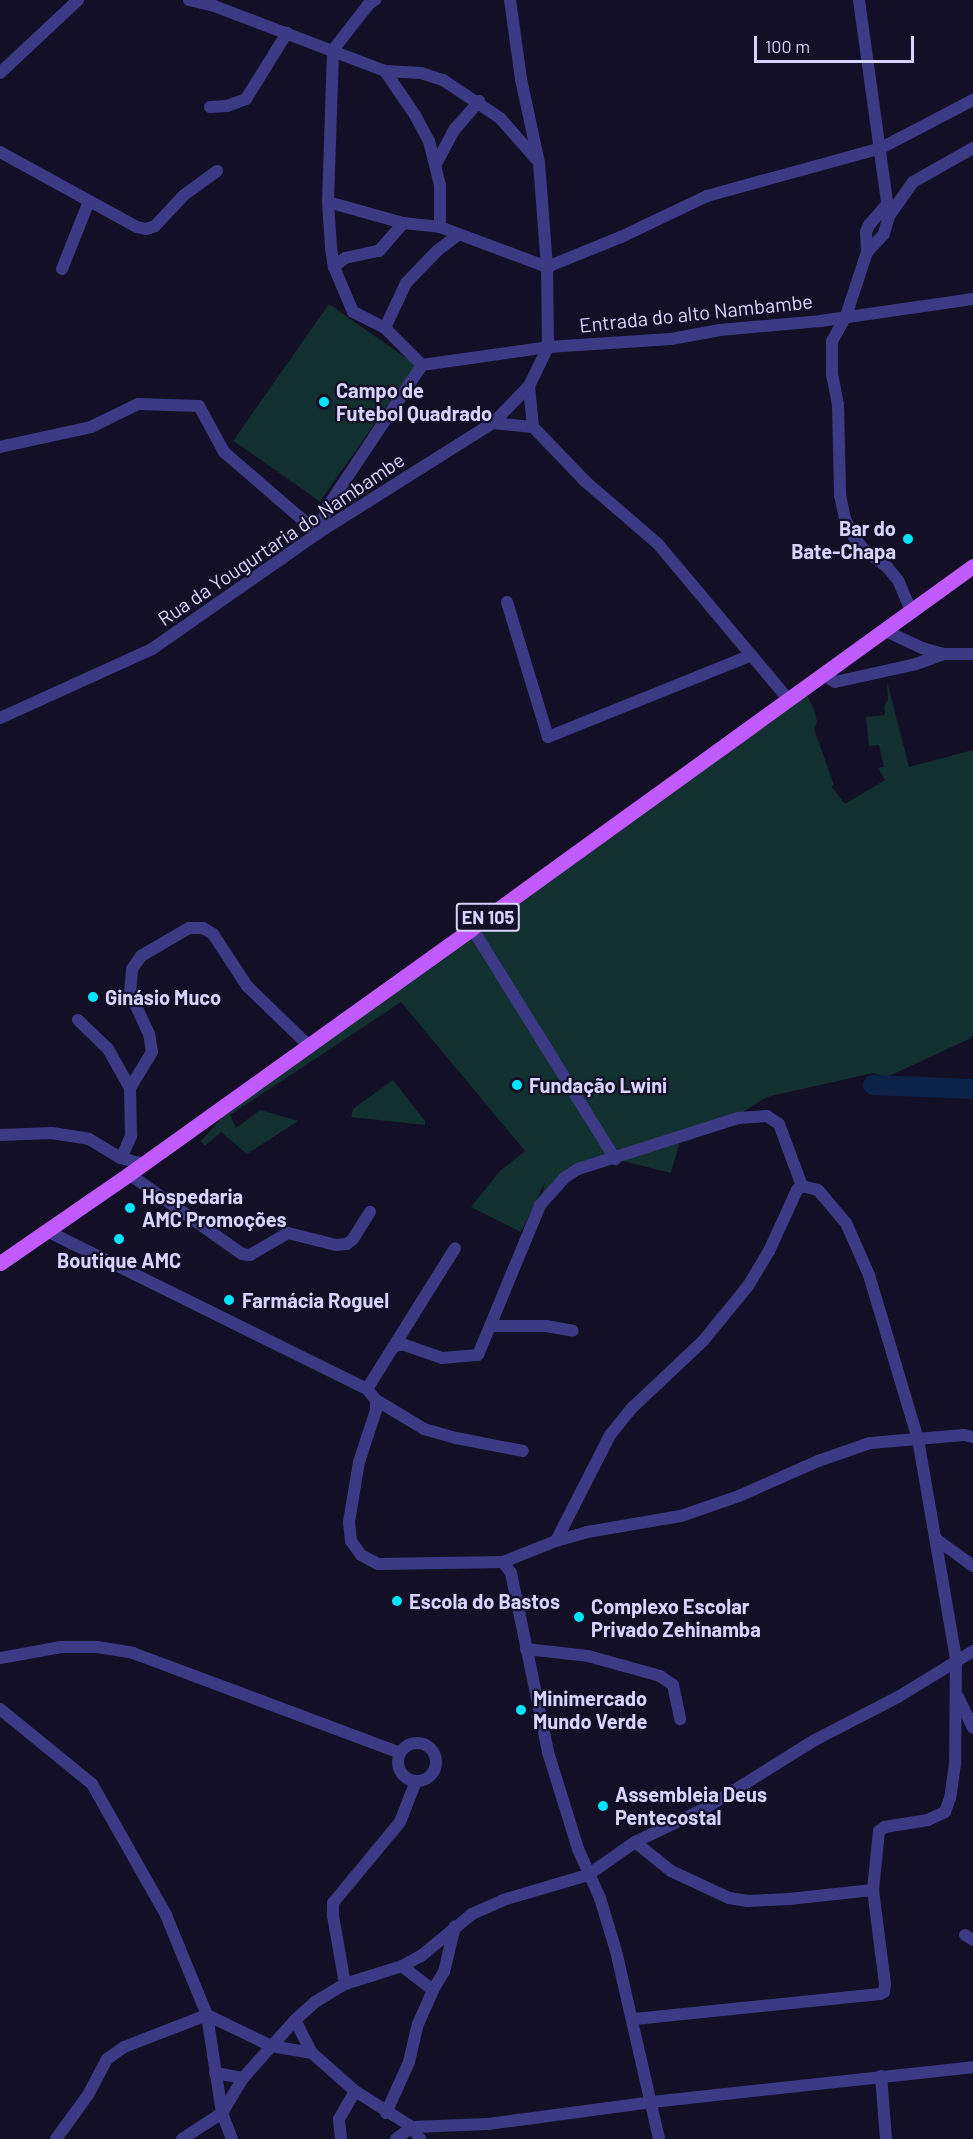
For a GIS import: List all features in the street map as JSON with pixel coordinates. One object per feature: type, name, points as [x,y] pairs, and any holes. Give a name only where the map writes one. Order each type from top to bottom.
[{"type":"main road","name":"EN 105","points":[[0,1263],[143,1164],[973,566]]},
{"type":"street","points":[[0,73],[78,0]]},
{"type":"street","points":[[189,0],[214,6],[385,71],[421,74],[443,80],[478,101],[500,118],[539,163]]},
{"type":"street","points":[[0,447],[91,427],[138,404],[199,406],[224,452],[318,533],[328,506],[422,365],[385,328],[353,312],[334,267],[328,202],[333,50],[368,5],[375,0]]},
{"type":"street","points":[[510,0],[521,79],[539,163],[547,267],[548,347]]},
{"type":"street","points":[[859,0],[888,210],[884,234],[867,252]]},
{"type":"street","points":[[210,107],[227,106],[246,99],[287,33]]},
{"type":"street","points":[[385,71],[415,115],[429,141],[436,164],[440,227]]},
{"type":"street","points":[[328,202],[403,223],[440,227],[458,235],[481,240],[547,267],[621,237],[707,196],[881,148],[973,100]]},
{"type":"street","points":[[436,164],[456,129],[478,101]]},
{"type":"street","points":[[910,611],[898,580],[887,567],[864,550],[845,519],[840,495],[838,404],[832,374],[832,341],[846,316],[867,252],[866,232],[869,225],[888,210],[913,182],[973,148]]},
{"type":"street","points":[[0,152],[137,227],[146,229],[155,226],[184,195],[217,171]]},
{"type":"street","points":[[62,269],[89,201]]},
{"type":"street","points":[[334,267],[345,258],[379,251],[403,223]]},
{"type":"street","points":[[385,328],[406,283],[438,250],[458,235]]},
{"type":"street","name":"Entrada do alto Nambambe","points":[[422,365],[548,347],[649,341],[720,330],[820,321],[973,299]]},
{"type":"street","points":[[820,321],[832,341]]},
{"type":"street","name":"Rua da Yougurtaria do Nambambe","points":[[0,718],[152,649],[318,533],[492,423],[529,386],[548,347]]},
{"type":"street","points":[[529,386],[533,427],[586,482],[658,544],[788,699]]},
{"type":"street","points":[[492,423],[533,427]]},
{"type":"street","points":[[507,602],[548,737],[750,656]]},
{"type":"street","points":[[884,630],[921,648],[944,654],[973,654]]},
{"type":"street","points":[[823,674],[835,682],[916,664],[944,654]]},
{"type":"street","points":[[130,1088],[152,1052],[149,1034],[130,993],[132,969],[141,956],[189,928],[203,928],[213,934],[247,986],[308,1045]]},
{"type":"street","points":[[472,928],[615,1159]]},
{"type":"street","points":[[78,1020],[108,1049],[130,1088],[131,1136],[121,1158]]},
{"type":"street","points":[[393,1347],[402,1344],[442,1358],[478,1356],[540,1205],[564,1179],[578,1169],[738,1119],[767,1116],[779,1124],[802,1186]]},
{"type":"street","points":[[0,1135],[52,1134],[89,1139],[121,1158],[143,1164]]},
{"type":"street","points":[[129,1174],[242,1254],[250,1255],[288,1233],[336,1245],[346,1244],[353,1239],[370,1212]]},
{"type":"street","points":[[632,2019],[884,1992],[885,1984],[873,1890],[879,1831],[885,1827],[928,1820],[945,1812],[955,1764],[956,1659],[918,1439],[868,1275],[846,1223],[818,1190],[802,1186]]},
{"type":"street","points":[[556,1541],[610,1435],[633,1407],[703,1341],[748,1286],[769,1251],[797,1190],[802,1186]]},
{"type":"street","points":[[47,1231],[367,1389],[376,1400],[424,1429],[523,1451]]},
{"type":"street","points":[[367,1389],[455,1248]]},
{"type":"street","points":[[491,1326],[546,1326],[573,1331]]},
{"type":"street","points":[[376,1400],[376,1410],[352,1493],[349,1522],[351,1541],[361,1555],[378,1564],[504,1562],[556,1541],[587,1532],[681,1516],[739,1496],[818,1461],[870,1443],[964,1435],[973,1437]]},
{"type":"street","points":[[936,1539],[973,1566]]},
{"type":"street","points":[[504,1562],[511,1574],[548,1752],[588,1875],[600,1898],[616,1951],[659,2139]]},
{"type":"street","points":[[0,1658],[61,1647],[97,1647],[133,1653],[400,1753]]},
{"type":"street","points":[[526,1649],[588,1656],[660,1676],[674,1685],[680,1719]]},
{"type":"street","points":[[182,2139],[222,2113],[243,2078],[295,2020],[315,2002],[345,1984],[402,1966],[421,1956],[472,1914],[503,1900],[588,1875],[635,1842],[706,1808],[815,1740],[898,1697],[956,1659],[973,1651]]},
{"type":"street","points":[[957,1694],[973,1728]]},
{"type":"street","points":[[0,1709],[92,1784],[166,1915],[207,2015],[222,2113],[232,2139]]},
{"type":"street","points":[[415,1743],[432,1750],[436,1761],[432,1773],[416,1781],[400,1772],[398,1759],[400,1753],[415,1743]]},
{"type":"street","points":[[345,1984],[333,1916],[333,1903],[400,1822],[416,1781]]},
{"type":"street","points":[[635,1842],[671,1871],[729,1898],[748,1901],[789,1899],[873,1890]]},
{"type":"street","points":[[386,2113],[409,2062],[418,2024],[447,1964],[455,1926]]},
{"type":"street","points":[[402,1966],[433,1990]]},
{"type":"street","points":[[56,2139],[88,2095],[107,2059],[124,2047],[207,2015],[271,2046],[312,2053]]},
{"type":"street","points":[[295,2020],[312,2053],[355,2091],[386,2113],[412,2127],[420,2139]]},
{"type":"street","points":[[396,2139],[412,2127],[488,2124],[652,2102],[973,2067]]},
{"type":"street","points":[[215,2073],[243,2078]]},
{"type":"street","points":[[881,2076],[886,2139]]},
{"type":"street","points":[[342,2139],[339,2119],[355,2091]]},
{"type":"green space","name":"Campo de Futebol Quadrado","points":[[329,304],[416,365],[320,502],[233,441]]},
{"type":"green space","points":[[887,681],[909,767],[973,750],[973,1036],[969,1039],[887,1077],[873,1073],[767,1097],[725,1123],[681,1138],[671,1173],[615,1159],[578,1169],[540,1205],[545,1182],[521,1232],[471,1207],[499,1172],[525,1151],[401,1002],[230,1115],[236,1128],[260,1110],[298,1121],[247,1154],[221,1132],[205,1146],[201,1141],[227,1112],[807,695],[814,709],[817,721],[814,729],[834,785],[832,787],[845,804],[885,780],[878,768],[884,767],[879,745],[869,746],[866,717],[885,715],[884,706],[888,700]]},
{"type":"green space","points":[[393,1080],[425,1121],[425,1125],[351,1117],[353,1109]]},
{"type":"waterway","points":[[873,1085],[973,1089]]},
{"type":"place","name":"Campo de Futebol Quadrado","points":[[324,402]]},
{"type":"place","name":"Bar do Bate-Chapa","points":[[908,539]]},
{"type":"place","name":"Ginásio Muco","points":[[93,997]]},
{"type":"place","name":"Fundação Lwini","points":[[517,1085]]},
{"type":"place","name":"Hospedaria AMC Promoções","points":[[130,1208]]},
{"type":"place","name":"Boutique AMC","points":[[119,1239]]},
{"type":"place","name":"Farmácia Roguel","points":[[229,1300]]},
{"type":"place","name":"Escola do Bastos","points":[[397,1601]]},
{"type":"place","name":"Complexo Escolar Privado Zehinamba","points":[[579,1617]]},
{"type":"place","name":"Minimercado Mundo Verde","points":[[521,1710]]},
{"type":"place","name":"Assembleia Deus Pentecostal","points":[[603,1806]]}]
